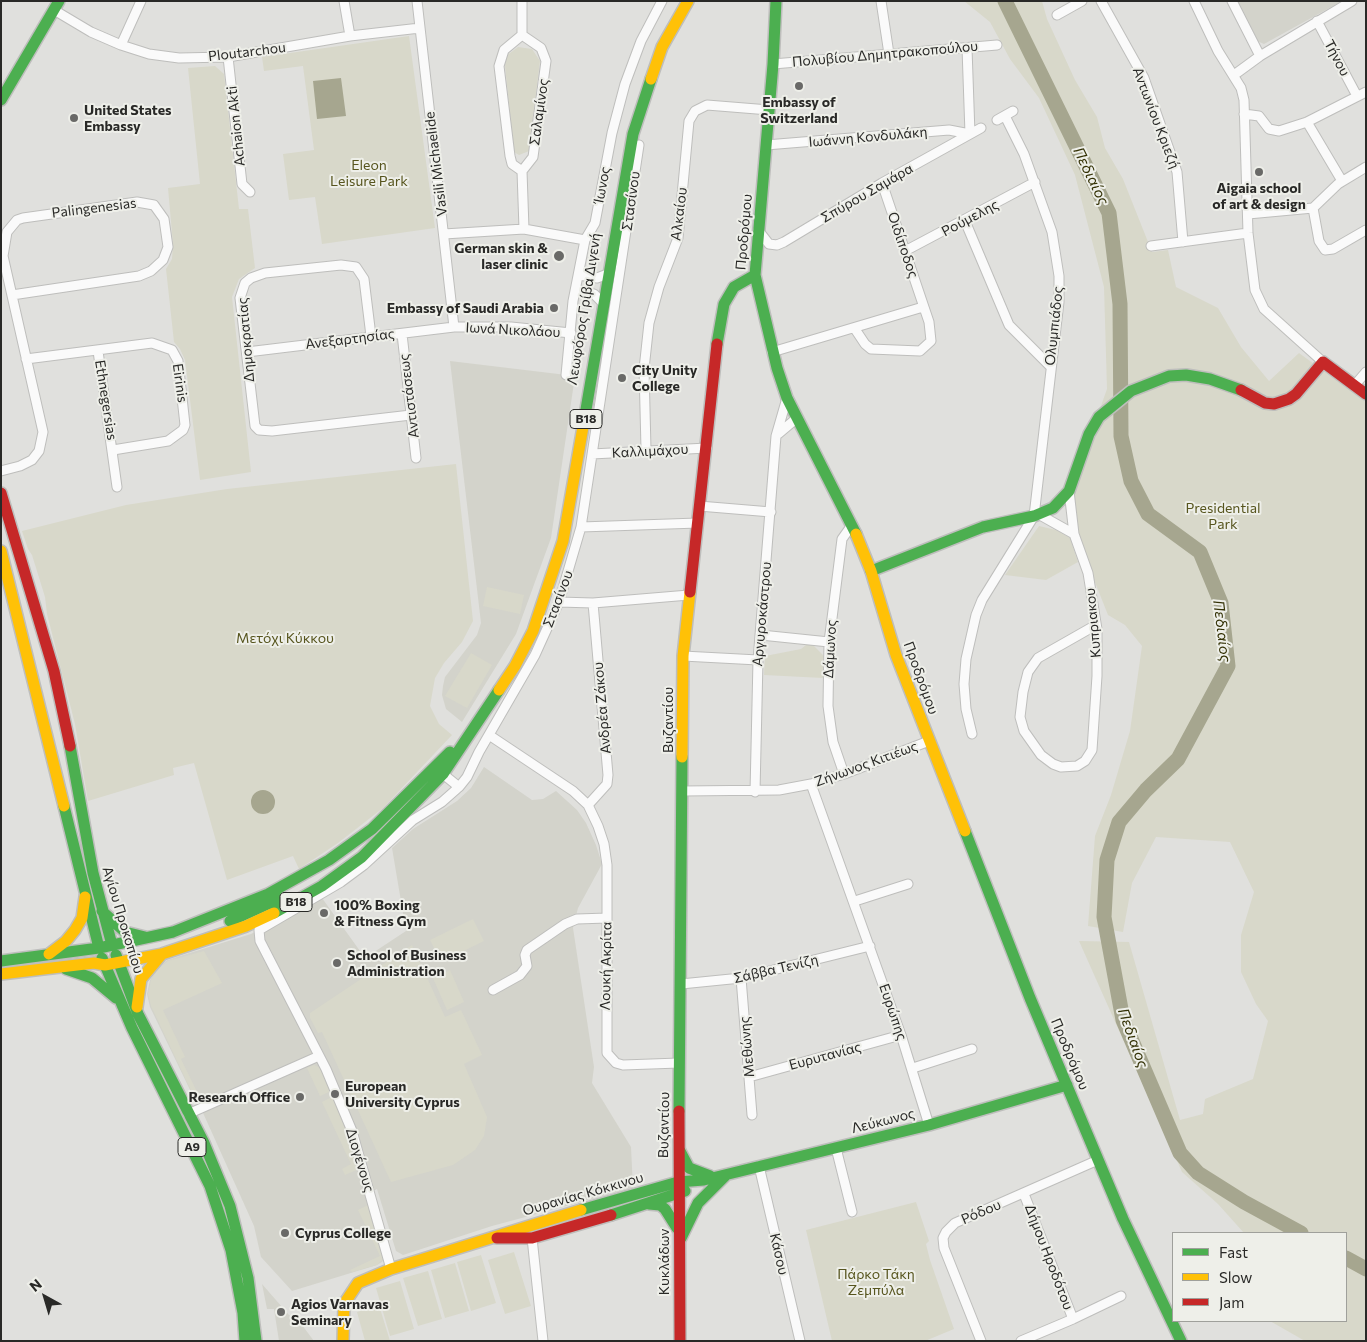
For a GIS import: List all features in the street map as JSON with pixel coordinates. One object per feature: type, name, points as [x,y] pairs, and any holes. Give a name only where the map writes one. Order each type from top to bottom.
[{"type":"main road","name":"Λεωφόρος Γρίβα Διγενή","points":[[115,954],[148,938],[192,926],[238,908],[276,890],[329,860],[372,829],[416,788],[449,753],[486,707],[509,670],[531,624],[555,557],[564,520],[601,301],[626,134],[635,100],[652,54],[678,1]]},
{"type":"main road","name":"Λεωφόρος Γρίβα Διγενή","points":[[115,954],[162,954],[246,926],[305,897],[362,857],[443,774],[489,709],[515,666],[533,631],[549,588],[563,541],[572,498],[633,134],[662,47],[688,1]]},
{"type":"main road","name":"Προδρόμου","points":[[776,1],[773,64],[755,275],[772,352],[787,398],[852,525],[871,571],[896,655],[1030,998],[1123,1219],[1181,1341]]},
{"type":"main road","points":[[1,100],[57,6]]},
{"type":"main road","name":"Βυζαντίου","points":[[678,1188],[684,656],[689,595],[707,448],[713,369],[720,318],[724,304],[734,287],[755,275]]},
{"type":"main road","points":[[871,571],[983,527],[1037,515],[1053,508],[1069,491],[1089,434],[1099,417],[1110,406],[1131,391],[1169,376],[1186,375],[1234,386],[1265,403],[1280,404],[1297,393],[1323,362],[1366,394]]},
{"type":"main road","name":"Αγίου Προκοπίου","points":[[1,493],[54,671],[68,731],[92,873],[102,911],[115,954],[138,1014],[219,1178],[242,1246],[255,1318],[256,1341]]},
{"type":"main road","name":"Αγίου Προκοπίου","points":[[1,552],[100,958],[119,1002],[210,1186],[231,1250],[243,1312],[245,1341]]},
{"type":"main road","name":"Λεωφόρος Γρίβα Διγενή","points":[[1,974],[50,968],[100,958],[194,934],[272,903],[335,867],[407,811]]},
{"type":"main road","points":[[46,956],[66,941],[75,930],[82,918],[85,897]]},
{"type":"main road","points":[[102,911],[125,932],[148,938]]},
{"type":"main road","points":[[138,1014],[138,993],[141,979],[148,967],[162,954]]},
{"type":"main road","name":"Λεωφόρος Γρίβα Διγενή","points":[[1,961],[46,956],[100,958]]},
{"type":"main road","points":[[50,968],[86,975],[107,989],[119,1002]]},
{"type":"main road","name":"Λεύκωνος","points":[[678,1188],[727,1174],[929,1125],[1068,1085]]},
{"type":"main road","points":[[678,1148],[689,1168],[709,1179]]},
{"type":"main road","points":[[678,1245],[697,1204],[727,1174]]},
{"type":"main road","name":"Ουρανίας Κόκκινου","points":[[497,1238],[532,1238],[649,1204],[678,1188]]},
{"type":"main road","name":"Ουρανίας Κόκκινου","points":[[343,1341],[344,1304],[352,1289],[358,1283],[391,1268],[497,1238],[527,1226],[678,1188]]},
{"type":"main road","name":"Κυκλάδων","points":[[678,1188],[680,1341]]},
{"type":"main road","points":[[649,1204],[665,1209],[678,1231]]},
{"type":"street","points":[[121,45],[141,1]]},
{"type":"street","points":[[344,1],[350,36]]},
{"type":"street","name":"Vasili Michaelide","points":[[417,1],[454,327]]},
{"type":"street","points":[[522,1],[522,35],[504,50],[499,66],[510,156],[512,164],[522,171],[524,229]]},
{"type":"street","points":[[881,1],[889,54]]},
{"type":"street","points":[[1057,15],[1082,1]]},
{"type":"street","name":"Αντωνίου Κριεζή","points":[[1101,1],[1144,78],[1177,172],[1183,242]]},
{"type":"street","points":[[1194,1],[1218,52],[1234,75],[1244,100],[1248,233],[1255,290],[1264,309],[1323,362]]},
{"type":"street","points":[[1232,1],[1260,56]]},
{"type":"street","points":[[1234,75],[1260,56],[1352,1]]},
{"type":"street","name":"Ίωνος","points":[[566,375],[576,289],[585,240],[595,223],[612,133],[625,84],[641,41],[661,2]]},
{"type":"street","name":"Ploutarchou","points":[[57,6],[91,32],[121,45],[149,54],[179,58],[228,57],[350,36],[420,28]]},
{"type":"street","name":"Τήνου","points":[[1317,21],[1362,94]]},
{"type":"street","name":"Σαλαμίνος","points":[[522,35],[541,48],[546,61],[533,157],[522,171]]},
{"type":"street","name":"Πολυβίου Δημητρακοπούλου","points":[[773,64],[997,45]]},
{"type":"street","points":[[967,48],[970,134]]},
{"type":"street","name":"Achaion Akti","points":[[228,57],[242,184],[250,192]]},
{"type":"street","points":[[1244,114],[1259,116],[1274,131],[1307,122],[1362,94]]},
{"type":"street","name":"Αλκαίου","points":[[646,450],[644,369],[649,323],[659,286],[678,238],[689,121],[695,111],[707,105],[769,110]]},
{"type":"street","name":"Ολυμπιάδος","points":[[1005,116],[1024,154],[1052,232],[1059,276],[1059,302],[1050,366],[1037,515]]},
{"type":"street","points":[[1307,122],[1342,181]]},
{"type":"street","name":"Σπύρου Σαμάρα","points":[[758,230],[769,244],[777,245],[882,183],[981,128]]},
{"type":"street","name":"Ιωάννη Κονδυλάκη","points":[[766,145],[949,130],[970,134]]},
{"type":"street","name":"Στασίνου","points":[[259,930],[341,882],[364,865],[412,820],[442,802],[459,787],[467,777],[489,735],[522,681],[559,602],[581,526],[639,145]]},
{"type":"street","points":[[1248,214],[1313,208],[1342,181],[1366,167]]},
{"type":"street","name":"Ρούμελης","points":[[905,252],[966,221],[1035,182]]},
{"type":"street","name":"Οιδίποδος","points":[[856,328],[865,344],[871,349],[920,350],[929,345],[932,334],[882,183]]},
{"type":"street","name":"Palingenesias","points":[[1,471],[20,466],[32,460],[42,442],[43,432],[3,256],[7,232],[17,220],[137,202],[154,205],[164,219],[168,247],[163,260],[151,270],[139,276],[12,295]]},
{"type":"street","points":[[1313,208],[1319,240],[1325,250],[1334,249],[1366,230]]},
{"type":"street","points":[[966,221],[1009,325],[1050,366]]},
{"type":"street","points":[[444,234],[524,229],[585,240]]},
{"type":"street","points":[[1150,246],[1248,233]]},
{"type":"street","name":"Δημοκρατίας","points":[[371,336],[364,279],[356,267],[341,265],[265,274],[251,278],[242,290],[240,298],[255,426],[259,430],[272,431],[411,415]]},
{"type":"street","points":[[579,275],[597,278],[605,275]]},
{"type":"street","points":[[576,289],[594,294],[601,301]]},
{"type":"street","points":[[772,352],[923,307]]},
{"type":"street","name":"Ιωνά Νικολάου","points":[[454,327],[511,327],[571,333]]},
{"type":"street","name":"Ανεξαρτησίας","points":[[247,352],[454,327]]},
{"type":"street","name":"Αντιστάσεως","points":[[402,334],[416,458]]},
{"type":"street","name":"Eirinis","points":[[26,359],[152,343],[172,350],[178,361],[185,425],[183,430],[168,441],[113,450]]},
{"type":"street","name":"Ethnegersias","points":[[98,351],[117,487]]},
{"type":"street","points":[[1354,386],[1366,372]]},
{"type":"street","name":"Αργυροκάστρου","points":[[755,792],[758,660],[776,436],[787,398]]},
{"type":"street","points":[[776,436],[797,418]]},
{"type":"street","name":"Καλλιμάχου","points":[[592,454],[707,448]]},
{"type":"street","name":"Κυπριακου","points":[[1069,491],[1074,534],[1088,572],[1096,625],[1097,676],[1092,750],[1089,757],[1077,766],[1067,768],[1053,764],[1031,743],[1024,731],[1020,717],[1022,692],[1028,672],[1044,653],[1079,636],[1096,625]]},
{"type":"street","points":[[699,506],[771,512]]},
{"type":"street","points":[[972,734],[966,709],[964,684],[966,659],[976,616],[1001,567],[1037,515],[1074,534]]},
{"type":"street","points":[[581,526],[698,523]]},
{"type":"street","name":"Δάμωνος","points":[[844,774],[833,742],[829,711],[829,642],[842,539],[852,525]]},
{"type":"street","points":[[559,602],[593,603],[689,595]]},
{"type":"street","name":"Ανδρέα Ζάκου","points":[[588,805],[607,784],[608,775],[593,603]]},
{"type":"street","points":[[761,635],[829,642]]},
{"type":"street","points":[[684,656],[758,660]]},
{"type":"street","points":[[489,735],[560,782],[588,805]]},
{"type":"street","name":"Ζήνωνος Κιτιέως","points":[[683,791],[755,792],[810,784],[844,774],[929,741]]},
{"type":"street","points":[[443,774],[459,787]]},
{"type":"street","name":"Ευρώπης","points":[[810,784],[913,1068],[929,1125]]},
{"type":"street","name":"Λουκή Ακρίτα","points":[[588,805],[604,844],[607,865],[607,1053],[616,1063],[623,1065],[680,1063]]},
{"type":"street","points":[[854,901],[908,884]]},
{"type":"street","points":[[493,990],[520,976],[527,966],[525,955],[528,950],[565,924],[577,919],[607,918]]},
{"type":"street","name":"Διογένους","points":[[259,930],[260,941],[319,1056],[352,1131],[391,1268]]},
{"type":"street","name":"Σάββα Τενίζη","points":[[681,984],[741,978],[870,946]]},
{"type":"street","name":"Μεθώνης","points":[[741,978],[752,1115]]},
{"type":"street","name":"Ευρυτανίας","points":[[749,1076],[901,1035]]},
{"type":"street","points":[[913,1068],[972,1049]]},
{"type":"street","points":[[188,1114],[319,1056]]},
{"type":"street","points":[[836,1148],[852,1212]]},
{"type":"street","name":"Ρόδου","points":[[981,1341],[944,1248],[943,1238],[948,1229],[955,1223],[1098,1160]]},
{"type":"street","name":"Κάσου","points":[[759,1166],[800,1341]]},
{"type":"street","name":"Δήμου Ηροδότου","points":[[1024,1194],[1073,1319]]},
{"type":"street","points":[[532,1238],[543,1341]]},
{"type":"street","points":[[1021,1341],[1121,1296]]},
{"type":"shaded area","points":[[1236,1],[1342,1],[1264,44],[1255,40]]},
{"type":"shaded area","points":[[341,78],[346,116],[317,119],[313,81]]},
{"type":"shaded area","points":[[450,361],[575,376],[551,538],[516,634],[462,722],[446,709],[442,695],[443,686],[445,677],[477,635],[481,623]]},
{"type":"shaded area","points":[[484,767],[532,800],[543,799],[556,791],[577,810],[586,823],[596,845],[602,864],[578,908],[573,928],[594,1067],[592,1083],[631,1147],[633,1188],[492,1226],[403,1255],[396,1251],[377,1189],[367,1194],[384,1259],[382,1262],[292,1291],[261,1257],[254,1226],[199,1104],[192,1094],[150,1007],[147,994],[150,980],[157,969],[167,960],[251,934],[322,898],[365,958],[406,931],[392,848],[413,829],[457,801],[471,788]]},
{"type":"shaded area","points":[[263,790],[268,791],[274,797],[274,807],[268,813],[263,814],[258,813],[252,807],[251,802],[252,797],[258,791]]},
{"type":"shaded area","name":"Agios Varnavas Seminary","points":[[262,1284],[289,1315],[302,1325],[314,1341],[279,1341],[274,1309],[267,1309]]},
{"type":"green space","name":"Presidential Park","points":[[964,1],[1042,1],[1047,19],[1075,80],[1097,117],[1105,148],[1123,179],[1152,252],[1168,250],[1176,287],[1218,308],[1241,347],[1269,381],[1299,353],[1366,402],[1366,1341],[1305,1341],[1272,1322],[1347,1322],[1347,1232],[1243,1232],[1218,1204],[1182,1172],[1079,941],[1129,942],[1180,1120],[1203,1114],[1205,1099],[1253,1079],[1268,1021],[1256,1004],[1241,972],[1241,935],[1254,892],[1230,842],[1156,837],[1132,883],[1123,932],[1088,926],[1095,836],[1111,795],[1130,731],[1142,646],[1125,625],[1108,615],[1079,542],[1068,498],[1107,389],[1104,287],[1075,175],[1039,98],[1010,59],[990,22]]},
{"type":"green space","name":"Eleon Leisure Park","points":[[409,36],[435,228],[322,244],[315,197],[289,200],[283,154],[314,150],[303,66],[264,71],[262,57]]},
{"type":"green space","points":[[518,47],[532,49],[540,61],[529,151],[519,155],[514,152],[505,66],[506,56]]},
{"type":"green space","points":[[215,66],[224,74],[239,209],[248,209],[255,268],[239,279],[232,297],[251,472],[200,480],[185,360],[174,342],[166,269],[172,259],[173,244],[168,188],[200,184],[188,68]]},
{"type":"green space","name":"Μετόχι Κύκκου","points":[[456,464],[473,621],[462,642],[444,663],[435,678],[430,706],[439,724],[452,735],[383,808],[338,843],[299,869],[293,856],[227,880],[194,763],[173,768],[174,775],[88,801],[75,724],[47,614],[45,597],[32,555],[22,531],[126,505],[227,489]]},
{"type":"green space","points":[[1039,526],[1056,530],[1070,538],[1078,562],[1046,580],[1005,575]]},
{"type":"green space","points":[[487,587],[524,595],[520,614],[483,606]]},
{"type":"green space","points":[[806,645],[813,645],[824,656],[823,678],[764,675],[765,656],[801,649]]},
{"type":"green space","points":[[471,653],[492,665],[467,708],[445,696]]},
{"type":"green space","points":[[473,919],[484,941],[441,962],[430,940]]},
{"type":"green space","points":[[412,945],[445,1017],[461,1010],[482,1055],[464,1064],[487,1117],[484,1136],[475,1150],[453,1165],[391,1182],[322,1032],[318,1033],[310,1018],[310,1013]]},
{"type":"green space","points":[[204,951],[222,983],[163,1010],[185,1057],[181,1059],[199,1096],[194,1097],[151,1006],[148,994],[151,980],[158,969],[168,961]]},
{"type":"green space","points":[[450,970],[464,1002],[447,1010],[433,978]]},
{"type":"green space","points":[[314,1065],[321,1068],[331,1091],[320,1096],[307,1068]]},
{"type":"green space","points":[[334,1096],[359,1169],[345,1175],[342,1169],[351,1164],[322,1102]]},
{"type":"green space","name":"Πάρκο Τάκη Ζεμπύλα","points":[[916,1202],[929,1241],[926,1244],[930,1260],[954,1329],[925,1341],[832,1341],[806,1230]]},
{"type":"green space","points":[[368,1205],[383,1259],[377,1265],[352,1272],[350,1270],[380,1256],[358,1210]]},
{"type":"green space","points":[[514,1252],[531,1306],[505,1314],[488,1260]]},
{"type":"green space","points":[[481,1255],[496,1303],[471,1311],[457,1262]]},
{"type":"green space","points":[[455,1263],[469,1311],[445,1318],[431,1270]]},
{"type":"green space","points":[[428,1271],[442,1319],[418,1326],[403,1278]]},
{"type":"green space","points":[[400,1281],[414,1329],[390,1336],[376,1288]]},
{"type":"green space","points":[[379,1305],[390,1341],[365,1341],[357,1312]]},
{"type":"waterway","name":"Πεδιαίος","points":[[1005,1],[1109,213],[1120,304],[1121,436],[1131,481],[1148,514],[1200,552],[1221,603],[1228,666],[1178,759],[1146,790],[1119,822],[1107,860],[1104,917],[1123,1020],[1180,1153],[1198,1173],[1244,1202],[1299,1232]]},
{"type":"waterway","name":"Πεδιαίος","points":[[1347,1259],[1366,1269]]},
{"type":"traffic: fast","points":[[1,100],[59,1]]},
{"type":"traffic: fast","points":[[776,1],[773,64],[755,275],[777,368],[787,398],[856,534]]},
{"type":"traffic: fast","points":[[583,427],[633,134],[651,79]]},
{"type":"traffic: fast","points":[[717,344],[724,304],[734,287],[755,275]]},
{"type":"traffic: fast","points":[[871,571],[983,527],[1034,516],[1053,508],[1069,491],[1089,434],[1099,417],[1131,391],[1169,376],[1186,375],[1210,379],[1241,390]]},
{"type":"traffic: fast","points":[[274,913],[322,886],[362,857],[443,774],[499,690]]},
{"type":"traffic: fast","points":[[70,746],[93,873],[112,945]]},
{"type":"traffic: fast","points":[[1,961],[99,948],[173,932],[268,894],[329,860],[372,829],[450,752]]},
{"type":"traffic: fast","points":[[679,1111],[682,757]]},
{"type":"traffic: fast","points":[[64,806],[99,948]]},
{"type":"traffic: fast","points":[[965,831],[1030,998],[1123,1219],[1181,1341]]},
{"type":"traffic: fast","points":[[230,921],[281,898]]},
{"type":"traffic: fast","points":[[102,911],[125,932],[145,937]]},
{"type":"traffic: fast","points":[[116,955],[138,1014],[204,1143],[230,1206],[248,1278],[256,1341]]},
{"type":"traffic: fast","points":[[102,958],[132,1028],[210,1186],[231,1250],[243,1313],[245,1341]]},
{"type":"traffic: fast","points":[[66,969],[92,978],[116,998]]},
{"type":"traffic: fast","points":[[581,1210],[678,1182],[704,1180],[929,1125],[1067,1085]]},
{"type":"traffic: fast","points":[[680,1151],[689,1168],[710,1176]]},
{"type":"traffic: fast","points":[[681,1238],[698,1203],[725,1176]]},
{"type":"traffic: fast","points":[[611,1215],[685,1191]]},
{"type":"traffic: fast","points":[[649,1204],[660,1205],[665,1209],[677,1228]]},
{"type":"traffic: slow","points":[[651,79],[662,47],[688,1]]},
{"type":"traffic: slow","points":[[499,690],[515,666],[533,631],[563,541],[583,427]]},
{"type":"traffic: slow","points":[[856,534],[871,571],[896,655],[965,831]]},
{"type":"traffic: slow","points":[[1,551],[64,806]]},
{"type":"traffic: slow","points":[[682,757],[683,656],[690,592]]},
{"type":"traffic: slow","points":[[49,954],[66,941],[75,930],[82,918],[85,897]]},
{"type":"traffic: slow","points":[[1,974],[94,963],[105,965],[162,954],[246,926],[274,913]]},
{"type":"traffic: slow","points":[[137,1007],[141,979],[162,954]]},
{"type":"traffic: slow","points":[[343,1341],[344,1304],[358,1283],[391,1269],[581,1210]]},
{"type":"traffic: jam","points":[[690,592],[717,344]]},
{"type":"traffic: jam","points":[[1241,390],[1265,403],[1274,404],[1289,399],[1296,394],[1323,362],[1366,394]]},
{"type":"traffic: jam","points":[[1,493],[54,671],[70,746]]},
{"type":"traffic: jam","points":[[679,1111],[680,1341]]},
{"type":"traffic: jam","points":[[497,1238],[532,1238],[611,1215]]},
{"type":"place","name":"Embassy of Switzerland","points":[[799,86]]},
{"type":"place","name":"United States Embassy","points":[[74,118]]},
{"type":"place","name":"Aigaia school of art & design","points":[[1259,172]]},
{"type":"place","name":"German skin & laser clinic","points":[[559,256]]},
{"type":"place","name":"Embassy of Saudi Arabia","points":[[554,308]]},
{"type":"place","name":"City Unity College","points":[[622,378]]},
{"type":"place","name":"100% Boxing & Fitness Gym","points":[[324,913]]},
{"type":"place","name":"School of Business Administration","points":[[337,963]]},
{"type":"place","name":"European University Cyprus","points":[[335,1094]]},
{"type":"place","name":"Research Office","points":[[300,1097]]},
{"type":"place","name":"Cyprus College","points":[[285,1233]]},
{"type":"place","name":"Agios Varnavas Seminary","points":[[281,1312]]}]
